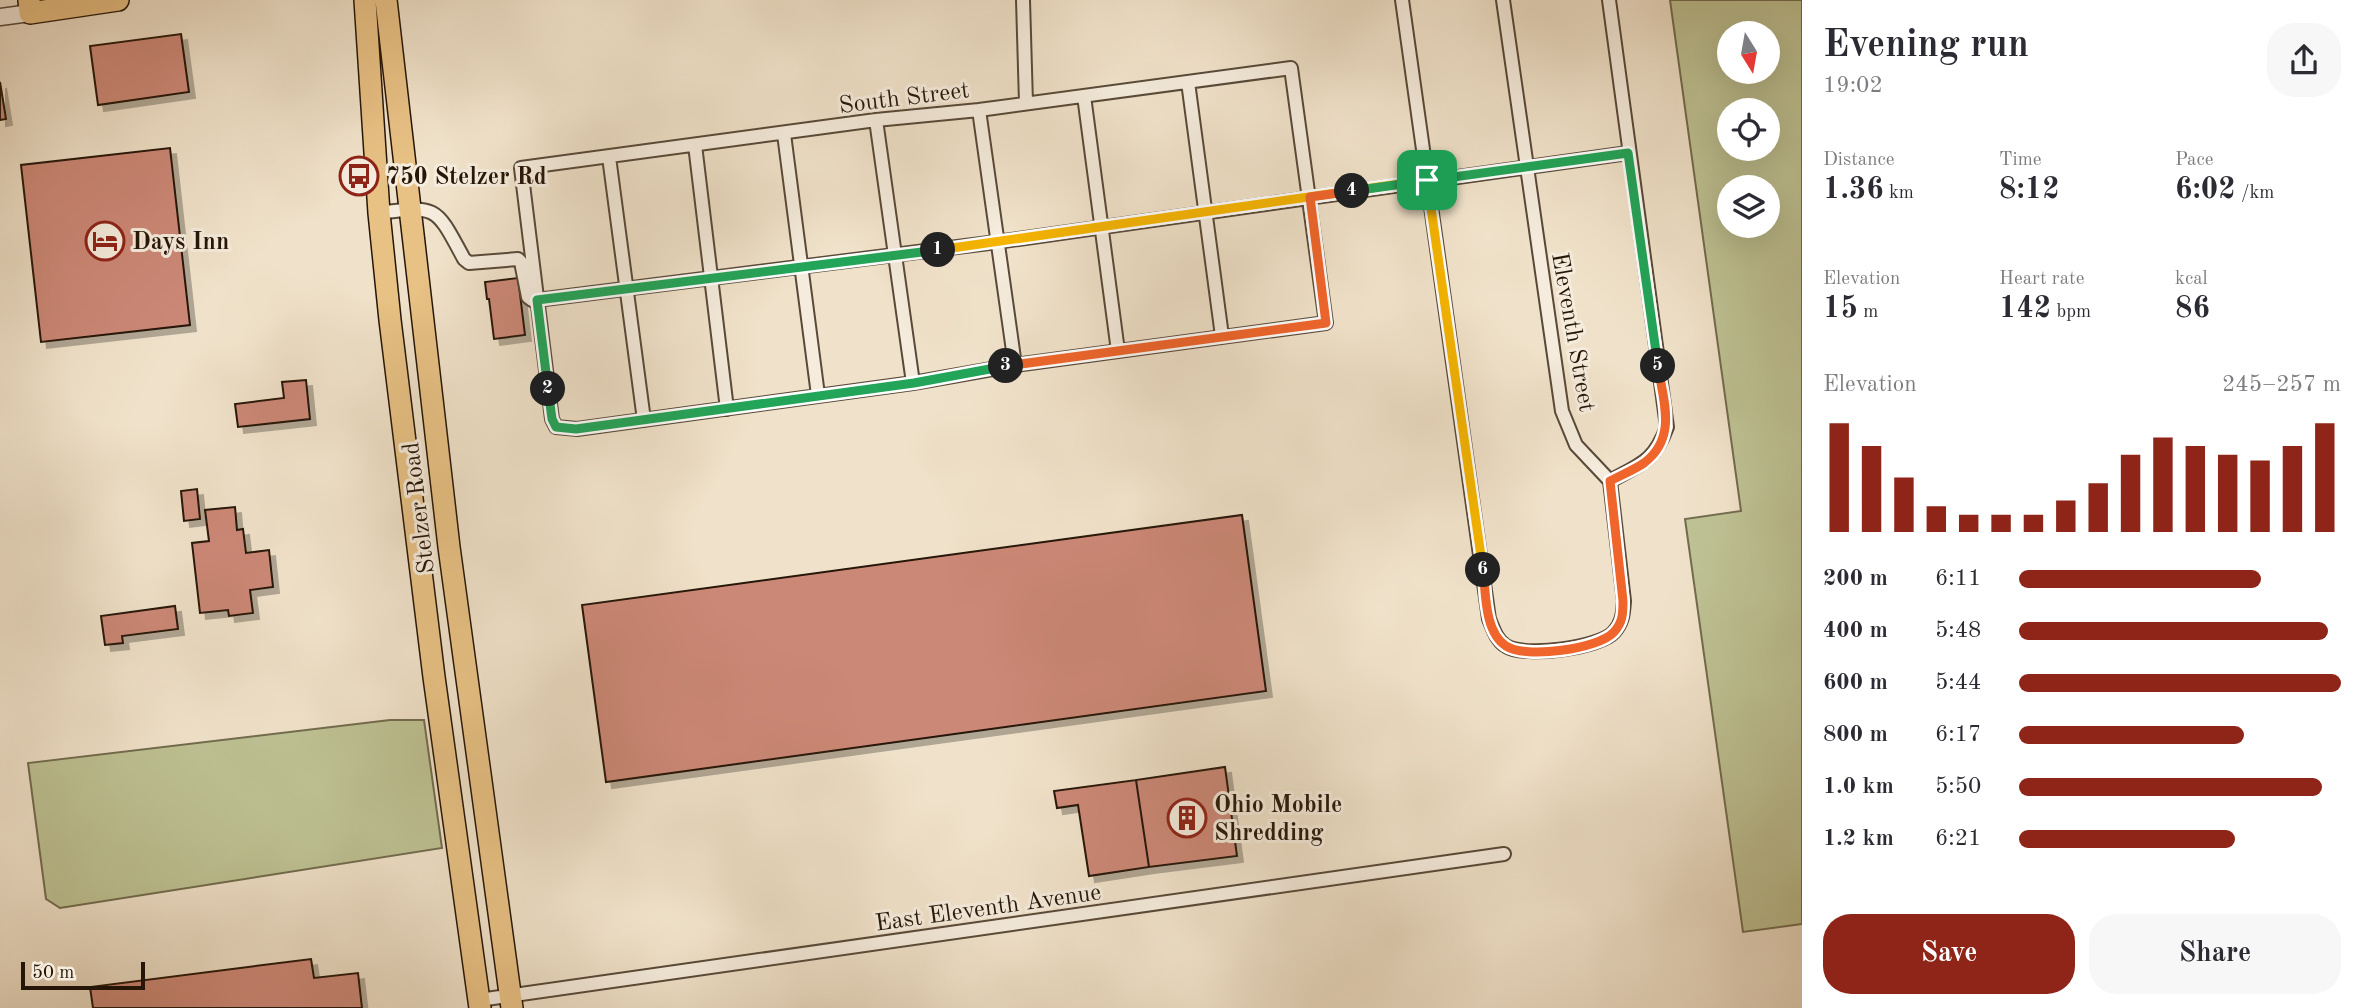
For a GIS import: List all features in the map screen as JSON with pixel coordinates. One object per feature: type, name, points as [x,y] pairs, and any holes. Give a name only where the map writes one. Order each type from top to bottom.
[{"type":"main road","points":[[29,6],[118,0]]},
{"type":"main road","name":"Stelzer Road","points":[[359,0],[366,10],[379,213],[425,613],[479,1004]]},
{"type":"main road","name":"Stelzer Road","points":[[386,0],[449,547],[511,1001]]},
{"type":"street","points":[[1023,0],[1026,103]]},
{"type":"street","points":[[1402,0],[1492,626],[1495,635],[1506,647],[1536,652],[1594,644],[1614,633],[1623,619],[1610,481],[1644,463],[1659,448],[1667,427],[1609,0]]},
{"type":"street","name":"Eleventh Street","points":[[1503,0],[1562,411],[1576,445],[1610,481]]},
{"type":"street","points":[[0,17],[29,6]]},
{"type":"street","name":"South Street","points":[[537,300],[521,168],[876,120],[979,110],[1291,68],[1310,197]]},
{"type":"street","points":[[1188,82],[1222,336]]},
{"type":"street","points":[[1084,96],[1118,351]]},
{"type":"street","points":[[979,110],[1015,365]]},
{"type":"street","points":[[876,120],[914,383]]},
{"type":"street","points":[[784,134],[818,395]]},
{"type":"street","points":[[695,145],[727,409]]},
{"type":"street","points":[[379,213],[418,208],[433,212],[444,222],[464,259],[469,262],[518,259],[522,262],[528,297],[537,300],[1101,228],[1628,153]]},
{"type":"street","points":[[608,157],[644,420]]},
{"type":"street","points":[[537,300],[552,419],[556,427],[576,429],[727,409],[914,383],[1015,365],[1326,323],[1310,197]]},
{"type":"street","name":"East Eleventh Avenue","points":[[479,1004],[1504,854]]},
{"type":"green space","points":[[1670,0],[1802,0],[1802,924],[1743,932],[1685,519],[1741,511]]},
{"type":"green space","points":[[390,720],[424,720],[442,848],[60,908],[46,899],[28,763]]},
{"type":"building","points":[[181,34],[189,92],[98,105],[90,46]]},
{"type":"building","points":[[0,82],[6,119],[0,120]]},
{"type":"building","name":"Days Inn","points":[[170,148],[190,325],[41,342],[21,165]]},
{"type":"building","points":[[518,278],[525,335],[494,339],[485,282]]},
{"type":"building","points":[[306,380],[310,419],[238,427],[235,404],[284,398],[282,382]]},
{"type":"building","points":[[197,489],[200,519],[184,521],[181,491]]},
{"type":"building","points":[[235,507],[237,530],[243,529],[246,553],[269,550],[273,587],[250,590],[253,613],[229,616],[228,610],[200,613],[192,543],[209,541],[205,510]]},
{"type":"building","points":[[1242,515],[1266,691],[606,782],[582,605]]},
{"type":"building","points":[[175,606],[178,629],[122,636],[123,643],[105,645],[101,616]]},
{"type":"building","name":"Ohio Mobile Shredding","points":[[1225,767],[1237,856],[1149,867],[1136,780]]},
{"type":"building","points":[[1136,780],[1149,867],[1089,876],[1078,805],[1057,808],[1054,791]]},
{"type":"building","points":[[311,959],[314,978],[358,973],[362,1008],[93,1008],[90,987]]},
{"type":"place","name":"750 Stelzer Rd","points":[[359,176]]},
{"type":"place","name":"Days Inn","points":[[105,241]]},
{"type":"place","name":"Ohio Mobile Shredding","points":[[1187,818]]},
{"type":"route","points":[[1427,180],[1310,197],[1205,213],[1101,228],[537,300],[552,419],[556,427],[576,429],[1326,323],[1310,197],[1369,189],[1427,180],[1526,168],[1628,153],[1667,427],[1659,448],[1644,463],[1610,481],[1623,619],[1614,633],[1594,644],[1536,652],[1506,647],[1495,635],[1489,619],[1427,180]]}]
